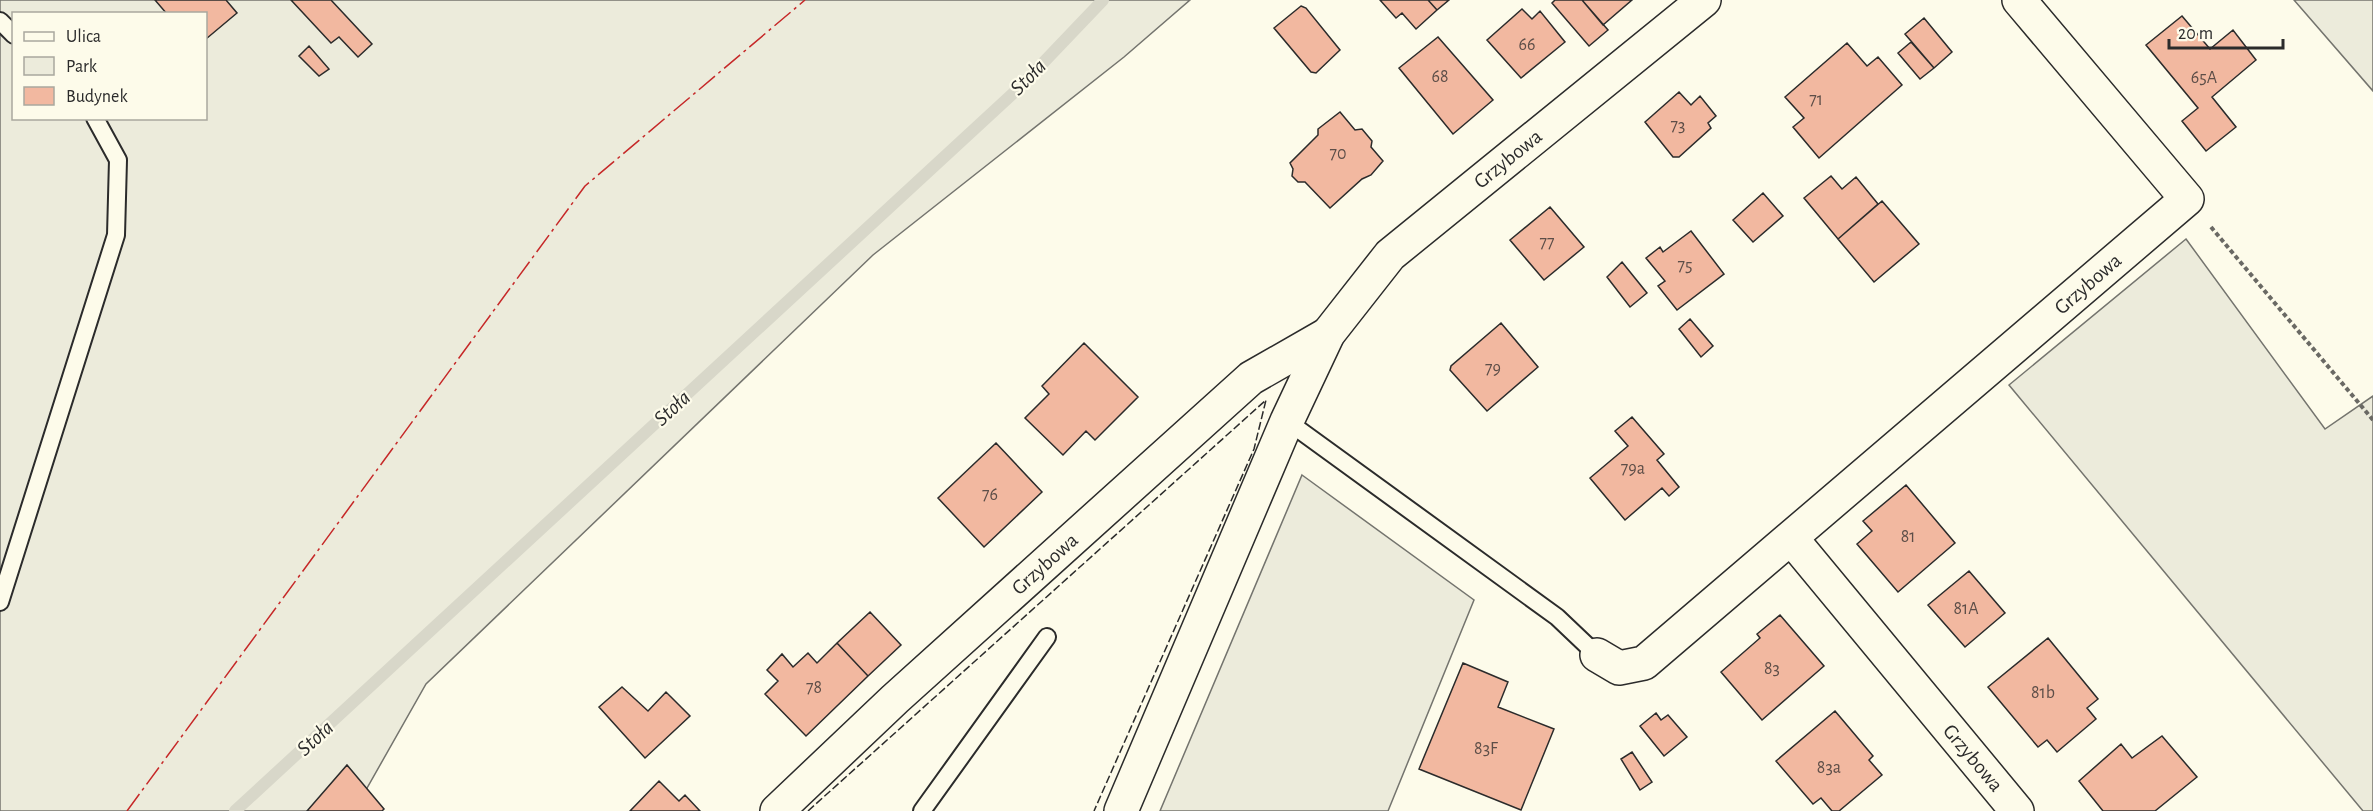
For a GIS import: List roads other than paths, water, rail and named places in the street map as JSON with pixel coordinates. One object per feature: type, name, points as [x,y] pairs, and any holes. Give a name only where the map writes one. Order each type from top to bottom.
[{"type":"street","name":"Grzybowa","points":[[1121,811],[1287,421],[1328,334],[1390,255],[1704,0]]},
{"type":"street","name":"Grzybowa","points":[[1597,655],[1619,668],[1644,663],[2187,199],[2019,0]]},
{"type":"street","name":"Grzybowa","points":[[777,811],[913,683],[1251,378],[1328,334]]},
{"type":"street","name":"Grzybowa","points":[[1791,538],[2017,811]]},
{"type":"lane","points":[[0,21],[12,33]]},
{"type":"lane","points":[[0,602],[116,235],[118,160],[96,120]]},
{"type":"lane","points":[[1287,421],[1557,617],[1597,655]]},
{"type":"lane","points":[[922,811],[1047,637]]},
{"type":"waterway","name":"Stoła","points":[[235,811],[1019,88],[1103,0]]}]
